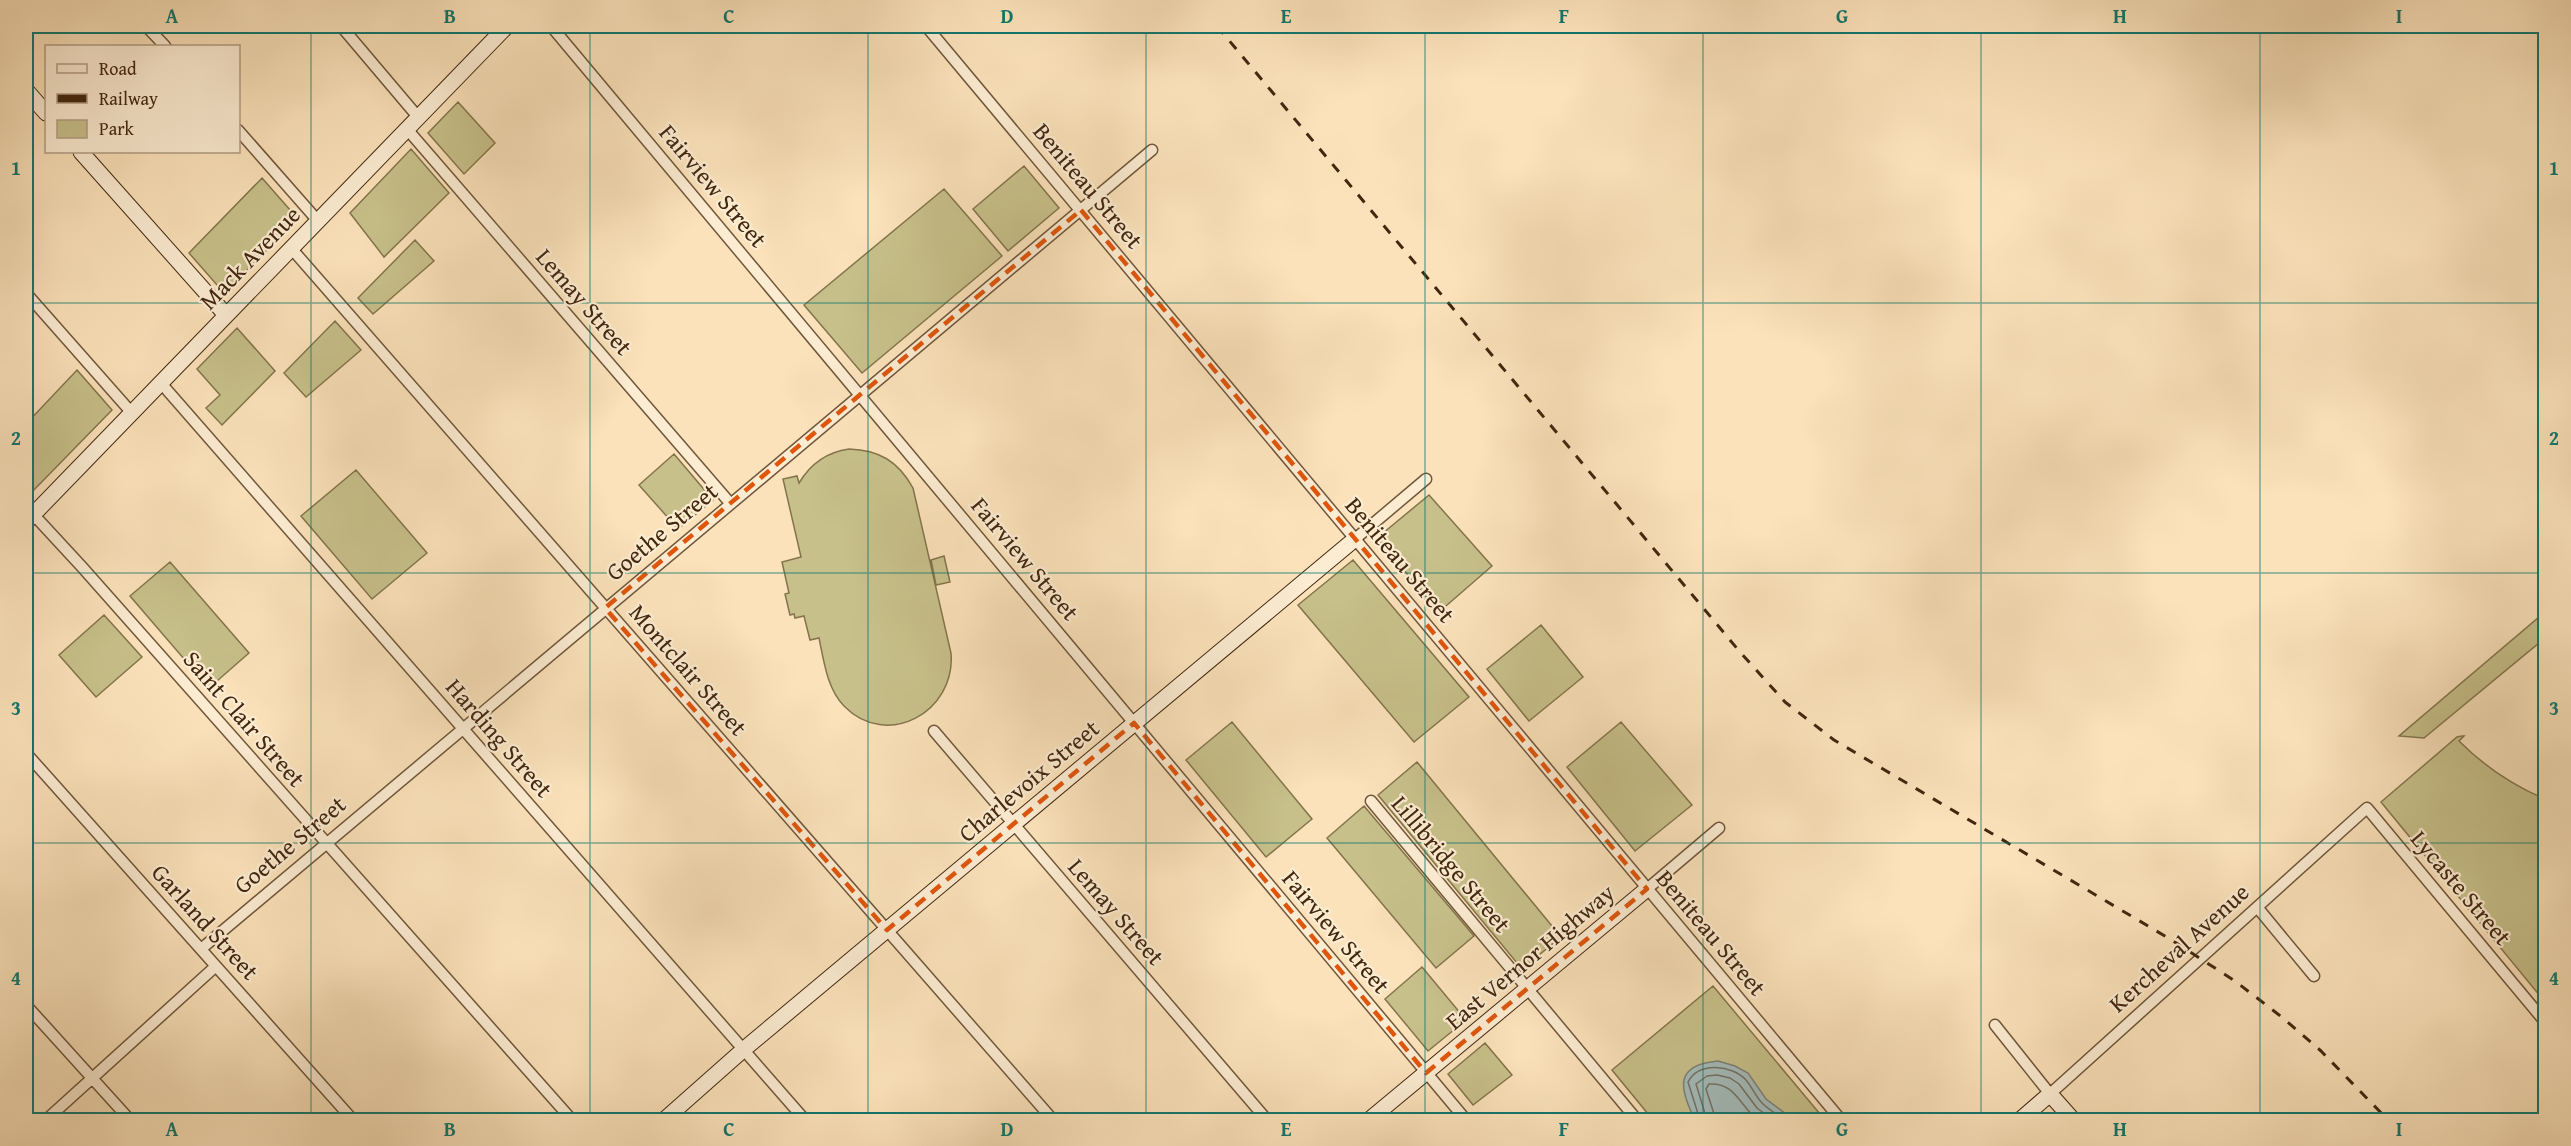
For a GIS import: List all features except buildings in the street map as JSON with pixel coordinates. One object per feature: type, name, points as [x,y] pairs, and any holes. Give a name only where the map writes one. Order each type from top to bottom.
[{"type":"street","points":[[146,26],[164,45]]},
{"type":"street","points":[[341,26],[418,117]]},
{"type":"street","name":"Mack Avenue","points":[[28,515],[507,26]]},
{"type":"street","name":"Fairview Street","points":[[551,26],[1466,1120]]},
{"type":"street","name":"Beniteau Street","points":[[926,26],[1841,1120]]},
{"type":"street","points":[[26,90],[45,112]]},
{"type":"street","name":"Lemay Street","points":[[407,129],[730,503]]},
{"type":"street","points":[[240,132],[318,221]]},
{"type":"street","name":"Goethe Street","points":[[201,949],[1152,150]]},
{"type":"street","points":[[82,153],[226,315]]},
{"type":"street","name":"Montclair Street","points":[[291,248],[1053,1120]]},
{"type":"street","points":[[26,293],[131,412]]},
{"type":"street","name":"Harding Street","points":[[160,382],[805,1120]]},
{"type":"street","name":"Charlevoix Street","points":[[664,1120],[743,1050],[1426,480]]},
{"type":"street","name":"Saint Clair Street","points":[[28,515],[572,1120]]},
{"type":"street","name":"Lemay Street","points":[[934,731],[1267,1120]]},
{"type":"street","name":"Garland Street","points":[[26,753],[353,1120]]},
{"type":"street","name":"Lillibridge Street","points":[[1371,801],[1637,1120]]},
{"type":"street","name":"Kercheval Avenue","points":[[2020,1120],[2367,808]]},
{"type":"street","name":"Lycaste Street","points":[[2367,808],[2546,1023]]},
{"type":"street","name":"East Vernor Highway","points":[[1369,1120],[1719,828]]},
{"type":"street","points":[[2257,907],[2314,976]]},
{"type":"street","points":[[46,1120],[216,966]]},
{"type":"street","points":[[26,1005],[130,1120]]},
{"type":"street","points":[[1995,1025],[2073,1120]]},
{"type":"highlighted area","points":[[1081,210],[1647,889],[1426,1073],[1134,723],[887,930],[605,608]]},
{"type":"green space","points":[[458,102],[495,143],[464,174],[428,133]]},
{"type":"green space","points":[[411,149],[449,193],[384,257],[350,213]]},
{"type":"green space","points":[[1024,166],[1059,208],[1008,251],[973,209]]},
{"type":"green space","points":[[262,178],[298,219],[224,293],[189,253]]},
{"type":"green space","points":[[944,189],[1002,256],[862,373],[804,305]]},
{"type":"green space","points":[[415,240],[434,261],[373,314],[358,298]]},
{"type":"green space","points":[[335,321],[361,350],[306,397],[284,373]]},
{"type":"green space","points":[[237,328],[275,371],[222,425],[206,408],[220,395],[197,369]]},
{"type":"green space","points":[[77,370],[112,410],[28,496],[26,492],[26,424]]},
{"type":"green space","points":[[849,449],[870,452],[887,459],[901,471],[913,488],[951,653],[950,674],[942,692],[931,707],[916,718],[898,724],[880,725],[861,719],[844,706],[830,683],[819,638],[810,640],[804,616],[795,618],[794,614],[790,615],[785,594],[789,593],[782,562],[801,557],[783,479],[797,476],[799,483],[814,464],[834,453]]},
{"type":"green space","points":[[674,454],[713,500],[678,529],[639,485]]},
{"type":"green space","points":[[356,470],[427,553],[372,599],[301,516]]},
{"type":"green space","points":[[1429,495],[1492,566],[1439,612],[1377,538]]},
{"type":"green space","points":[[944,556],[950,582],[936,585],[931,560]]},
{"type":"green space","points":[[1353,560],[1469,697],[1414,742],[1298,605]]},
{"type":"green space","points":[[170,562],[249,653],[209,688],[130,596]]},
{"type":"green space","points":[[2545,612],[2545,638],[2424,738],[2399,736]]},
{"type":"green space","points":[[104,615],[142,657],[96,697],[59,655]]},
{"type":"green space","points":[[1541,625],[1583,677],[1529,721],[1487,669]]},
{"type":"green space","points":[[1232,722],[1312,819],[1266,857],[1186,760]]},
{"type":"green space","points":[[1621,722],[1692,805],[1635,851],[1567,767]]},
{"type":"green space","points":[[2464,736],[2459,741],[2489,767],[2511,782],[2545,799],[2545,1002],[2381,802],[2457,737]]},
{"type":"green space","points":[[1417,762],[1561,937],[1522,969],[1378,795]]},
{"type":"green space","points":[[1364,806],[1474,936],[1436,968],[1327,838]]},
{"type":"green space","points":[[1422,967],[1466,1020],[1428,1051],[1385,999]]},
{"type":"green space","points":[[1713,986],[1825,1120],[1653,1120],[1612,1070]]},
{"type":"green space","points":[[1485,1043],[1512,1075],[1473,1105],[1448,1074]]},
{"type":"water","points":[[1718,1061],[1748,1073],[1766,1099],[1794,1120],[1695,1120],[1686,1098],[1684,1080],[1687,1073],[1694,1067]]},
{"type":"railway","points":[[1217,26],[1740,652],[1785,702],[1834,740],[2170,939],[2235,981],[2321,1051],[2388,1120]]}]
